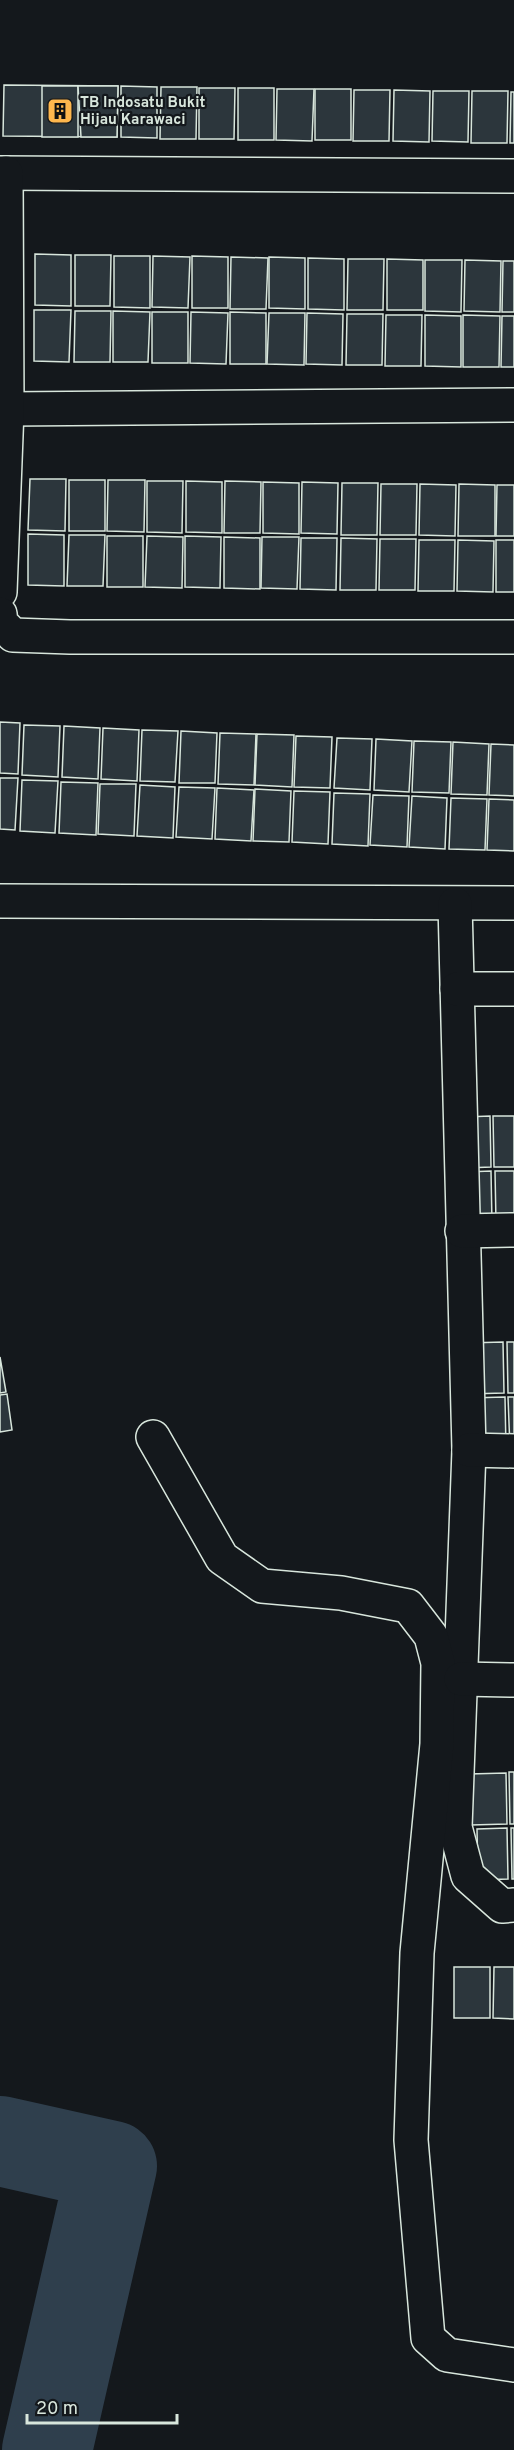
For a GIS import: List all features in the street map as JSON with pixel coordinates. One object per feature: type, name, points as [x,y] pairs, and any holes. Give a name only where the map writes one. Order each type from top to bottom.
[{"type":"street","points":[[0,592],[7,409],[3,173],[514,176]]},
{"type":"street","points":[[7,409],[514,405]]},
{"type":"street","points":[[4,628],[70,637],[514,637]]},
{"type":"street","points":[[0,901],[514,903]]},
{"type":"street","points":[[455,904],[469,1450],[455,1827],[468,1876],[502,1906],[514,1905]]},
{"type":"street","points":[[457,989],[514,989]]},
{"type":"street","points":[[462,1231],[514,1230]]},
{"type":"street","points":[[153,1437],[222,1558],[262,1586],[340,1593],[408,1605],[431,1636],[438,1663],[437,1744],[417,1953],[411,2140],[428,2338],[447,2355],[514,2365]]},
{"type":"street","points":[[469,1450],[514,1451]]},
{"type":"street","points":[[461,1679],[514,1680]]},
{"type":"building","name":"TB Indosatu Bukit Hijau Karawaci","points":[[4,85],[118,86],[117,137],[3,136]]},
{"type":"building","points":[[42,86],[78,86],[78,137],[42,137]]},
{"type":"building","points":[[78,86],[118,86],[117,137],[81,137]]},
{"type":"building","points":[[121,86],[157,87],[157,138],[121,137]]},
{"type":"building","points":[[161,87],[197,87],[196,139],[160,139]]},
{"type":"building","points":[[199,88],[235,88],[234,139],[199,139]]},
{"type":"building","points":[[238,88],[274,88],[274,140],[238,140]]},
{"type":"building","points":[[277,89],[314,89],[312,141],[276,140]]},
{"type":"building","points":[[315,89],[351,89],[351,140],[315,140]]},
{"type":"building","points":[[354,90],[390,90],[389,141],[353,141]]},
{"type":"building","points":[[394,90],[430,91],[429,142],[393,141]]},
{"type":"building","points":[[433,91],[469,91],[468,142],[432,141]]},
{"type":"building","points":[[472,91],[508,91],[507,143],[471,143]]},
{"type":"building","points":[[511,92],[514,92],[514,143],[510,143]]},
{"type":"building","points":[[35,254],[71,255],[71,306],[35,305]]},
{"type":"building","points":[[75,255],[111,255],[110,306],[75,306]]},
{"type":"building","points":[[114,256],[150,256],[150,308],[114,307]]},
{"type":"building","points":[[153,256],[190,257],[188,308],[152,307]]},
{"type":"building","points":[[192,256],[228,257],[228,308],[192,308]]},
{"type":"building","points":[[231,257],[268,258],[266,309],[230,309]]},
{"type":"building","points":[[269,257],[305,258],[305,309],[269,308]]},
{"type":"building","points":[[308,258],[344,259],[344,310],[308,309]]},
{"type":"building","points":[[348,259],[384,259],[383,310],[347,310]]},
{"type":"building","points":[[387,259],[423,260],[423,310],[387,310]]},
{"type":"building","points":[[425,260],[462,260],[461,312],[425,311]]},
{"type":"building","points":[[465,260],[501,261],[500,312],[464,311]]},
{"type":"building","points":[[503,261],[514,261],[514,312],[502,312]]},
{"type":"building","points":[[34,310],[71,310],[69,362],[34,361]]},
{"type":"building","points":[[75,311],[111,311],[110,362],[74,362]]},
{"type":"building","points":[[113,311],[150,312],[148,362],[113,362]]},
{"type":"building","points":[[152,312],[188,312],[188,363],[152,363]]},
{"type":"building","points":[[191,312],[228,313],[226,364],[190,363]]},
{"type":"building","points":[[230,312],[266,313],[266,364],[230,364]]},
{"type":"building","points":[[269,313],[305,313],[304,365],[267,364]]},
{"type":"building","points":[[307,313],[343,314],[342,365],[306,364]]},
{"type":"building","points":[[347,314],[383,314],[382,365],[346,365]]},
{"type":"building","points":[[386,315],[422,315],[421,366],[385,366]]},
{"type":"building","points":[[425,315],[461,316],[461,367],[425,366]]},
{"type":"building","points":[[463,315],[500,316],[499,367],[463,367]]},
{"type":"building","points":[[502,316],[514,316],[514,367],[501,367]]},
{"type":"building","points":[[30,479],[66,479],[65,531],[28,530]]},
{"type":"building","points":[[69,480],[105,480],[105,531],[69,531]]},
{"type":"building","points":[[108,480],[145,480],[144,532],[107,531]]},
{"type":"building","points":[[147,481],[183,481],[182,533],[147,532]]},
{"type":"building","points":[[186,481],[222,482],[222,533],[186,532]]},
{"type":"building","points":[[225,481],[261,482],[260,533],[224,533]]},
{"type":"building","points":[[263,482],[299,483],[299,534],[263,533]]},
{"type":"building","points":[[302,482],[338,483],[337,534],[301,533]]},
{"type":"building","points":[[342,483],[378,483],[377,535],[341,535]]},
{"type":"building","points":[[381,484],[417,484],[416,535],[380,535]]},
{"type":"building","points":[[420,484],[456,485],[455,536],[419,535]]},
{"type":"building","points":[[459,484],[495,485],[495,536],[458,536]]},
{"type":"building","points":[[497,485],[514,485],[514,536],[496,536]]},
{"type":"building","points":[[28,534],[64,535],[64,586],[28,585]]},
{"type":"building","points":[[69,535],[105,535],[103,586],[67,586]]},
{"type":"building","points":[[107,536],[143,536],[143,587],[107,587]]},
{"type":"building","points":[[147,536],[183,537],[182,588],[145,587]]},
{"type":"building","points":[[185,536],[221,537],[220,588],[185,587]]},
{"type":"building","points":[[224,537],[260,538],[260,589],[224,588]]},
{"type":"building","points":[[262,537],[299,537],[297,589],[261,588]]},
{"type":"building","points":[[301,538],[337,538],[336,590],[300,589]]},
{"type":"building","points":[[341,538],[377,539],[376,590],[340,590]]},
{"type":"building","points":[[380,539],[416,539],[415,590],[379,590]]},
{"type":"building","points":[[419,540],[455,540],[454,591],[418,591]]},
{"type":"building","points":[[458,540],[494,541],[493,592],[457,591]]},
{"type":"building","points":[[496,540],[514,540],[514,592],[496,592]]},
{"type":"building","points":[[0,722],[20,723],[18,774],[0,773]]},
{"type":"building","points":[[24,725],[60,726],[58,777],[22,775]]},
{"type":"building","points":[[64,726],[100,728],[98,779],[62,777]]},
{"type":"building","points":[[103,728],[139,730],[137,781],[101,779]]},
{"type":"building","points":[[142,730],[178,731],[175,782],[140,781]]},
{"type":"building","points":[[181,731],[217,733],[215,783],[179,783]]},
{"type":"building","points":[[220,733],[256,734],[254,785],[218,784]]},
{"type":"building","points":[[257,734],[294,735],[292,787],[255,785]]},
{"type":"building","points":[[296,736],[332,737],[330,788],[294,787]]},
{"type":"building","points":[[337,738],[372,739],[370,790],[334,788]]},
{"type":"building","points":[[376,739],[412,741],[409,792],[374,790]]},
{"type":"building","points":[[414,741],[451,742],[449,793],[412,792]]},
{"type":"building","points":[[453,742],[489,744],[487,795],[451,794]]},
{"type":"building","points":[[491,744],[514,745],[514,796],[489,795]]},
{"type":"building","points":[[0,778],[18,778],[15,830],[0,829]]},
{"type":"building","points":[[22,780],[58,781],[55,833],[20,831]]},
{"type":"building","points":[[61,782],[98,783],[96,835],[59,833]]},
{"type":"building","points":[[100,784],[136,784],[134,836],[98,834]]},
{"type":"building","points":[[140,785],[175,787],[173,838],[137,836]]},
{"type":"building","points":[[179,787],[215,788],[212,839],[176,837]]},
{"type":"building","points":[[217,788],[254,790],[251,841],[215,839]]},
{"type":"building","points":[[255,789],[291,791],[289,842],[253,841]]},
{"type":"building","points":[[294,791],[330,792],[328,844],[292,842]]},
{"type":"building","points":[[334,793],[370,794],[368,846],[332,844]]},
{"type":"building","points":[[373,795],[409,796],[407,847],[370,845]]},
{"type":"building","points":[[412,796],[447,798],[445,849],[409,847]]},
{"type":"building","points":[[451,798],[487,799],[485,850],[449,849]]},
{"type":"building","points":[[489,799],[514,800],[514,851],[487,850]]},
{"type":"building","points":[[490,1116],[491,1167],[466,1168],[465,1117]]},
{"type":"building","points":[[493,1116],[514,1116],[514,1167],[494,1167]]},
{"type":"building","points":[[491,1171],[492,1223],[467,1223],[466,1172]]},
{"type":"building","points":[[495,1171],[514,1171],[514,1222],[496,1223]]},
{"type":"building","points":[[503,1342],[504,1393],[468,1394],[467,1343]]},
{"type":"building","points":[[507,1342],[514,1342],[514,1393],[508,1393]]},
{"type":"building","points":[[0,1357],[6,1392],[0,1393]]},
{"type":"building","points":[[7,1394],[12,1430],[0,1432],[0,1395]]},
{"type":"building","points":[[505,1397],[506,1449],[470,1449],[468,1398]]},
{"type":"building","points":[[508,1397],[514,1397],[514,1449],[510,1449]]},
{"type":"building","points":[[509,1772],[514,1772],[514,1824],[510,1824]]},
{"type":"building","points":[[506,1773],[507,1824],[471,1825],[469,1774]]},
{"type":"building","points":[[507,1828],[508,1879],[478,1880],[477,1829]]},
{"type":"building","points":[[511,1828],[514,1828],[514,1879],[512,1879]]},
{"type":"building","points":[[454,1967],[490,1967],[490,2018],[454,2018]]},
{"type":"building","points":[[494,1967],[514,1967],[514,2019],[493,2018]]},
{"type":"waterway","points":[[0,2141],[112,2166],[47,2450]]},
{"type":"place","name":"TB Indosatu Bukit Hijau Karawaci","points":[[60,111]]}]
